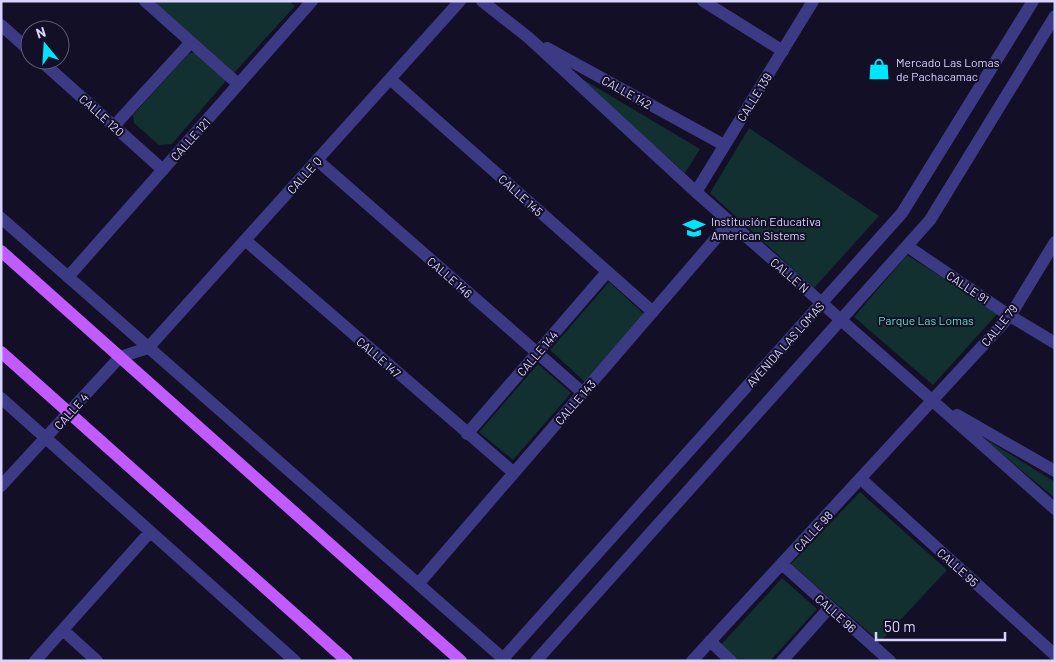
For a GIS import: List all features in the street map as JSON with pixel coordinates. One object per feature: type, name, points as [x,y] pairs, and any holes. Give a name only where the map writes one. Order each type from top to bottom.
[{"type":"main road","points":[[1,251],[462,661]]},
{"type":"main road","points":[[1,352],[347,661]]},
{"type":"street","points":[[145,1],[238,84]]},
{"type":"street","name":"CALLE 121","points":[[68,277],[312,1]]},
{"type":"street","name":"CALLE Q","points":[[148,348],[460,1]]},
{"type":"street","name":"CALLE N","points":[[482,1],[529,38],[696,192],[1055,509]]},
{"type":"street","points":[[703,1],[783,50]]},
{"type":"street","name":"CALLE 139","points":[[696,192],[813,1]]},
{"type":"street","name":"AVENIDA LAS LOMAS","points":[[503,660],[902,213],[1033,1]]},
{"type":"street","name":"AVENIDA LAS LOMAS","points":[[536,661],[930,220],[956,181],[1055,16]]},
{"type":"street","points":[[1,25],[20,42]]},
{"type":"street","name":"CALLE 142","points":[[529,38],[724,145]]},
{"type":"street","points":[[114,126],[191,42]]},
{"type":"street","name":"CALLE 120","points":[[51,70],[163,170]]},
{"type":"street","name":"CALLE 145","points":[[390,79],[653,312]]},
{"type":"street","name":"CALLE 146","points":[[317,160],[582,393]]},
{"type":"street","points":[[1,218],[419,583],[503,660]]},
{"type":"street","name":"CALLE 143","points":[[419,583],[730,222]]},
{"type":"street","name":"CALLE 147","points":[[245,240],[514,473]]},
{"type":"street","name":"CALLE 79","points":[[933,401],[1010,316],[1055,242]]},
{"type":"street","name":"CALLE 91","points":[[907,246],[1010,316],[1055,343]]},
{"type":"street","name":"CALLE 144","points":[[467,434],[607,272]]},
{"type":"street","name":"CALLE 4","points":[[1,486],[120,357],[148,348]]},
{"type":"street","points":[[1,398],[295,661]]},
{"type":"street","points":[[933,401],[1055,471]]},
{"type":"street","name":"CALLE 98","points":[[692,661],[933,401]]},
{"type":"street","name":"CALLE 95","points":[[860,480],[1055,654]]},
{"type":"street","points":[[35,661],[150,532]]},
{"type":"street","name":"CALLE 96","points":[[782,564],[890,661]]},
{"type":"street","points":[[782,661],[830,607]]},
{"type":"street","points":[[62,630],[97,661]]},
{"type":"street","points":[[710,642],[731,661]]},
{"type":"green space","points":[[154,1],[289,1],[295,6],[234,73]]},
{"type":"green space","points":[[195,52],[225,82],[172,144],[159,145],[134,123],[133,115],[188,54]]},
{"type":"green space","points":[[574,74],[700,149],[685,173]]},
{"type":"green space","points":[[749,128],[879,216],[814,288],[710,193]]},
{"type":"green space","name":"Parque Las Lomas","points":[[907,255],[998,313],[933,385],[854,317]]},
{"type":"green space","points":[[609,282],[645,315],[585,382],[550,350]]},
{"type":"green space","points":[[538,364],[571,393],[513,460],[479,432]]},
{"type":"green space","points":[[979,435],[1055,482],[1055,498]]},
{"type":"green space","points":[[860,492],[947,570],[880,642],[791,564]]},
{"type":"green space","points":[[782,578],[817,609],[770,661],[735,661],[719,647]]},
{"type":"place","name":"Mercado Las Lomas de Pachacamac","points":[[879,69]]},
{"type":"place","name":"Institución Educativa American Sistems","points":[[694,228]]}]
